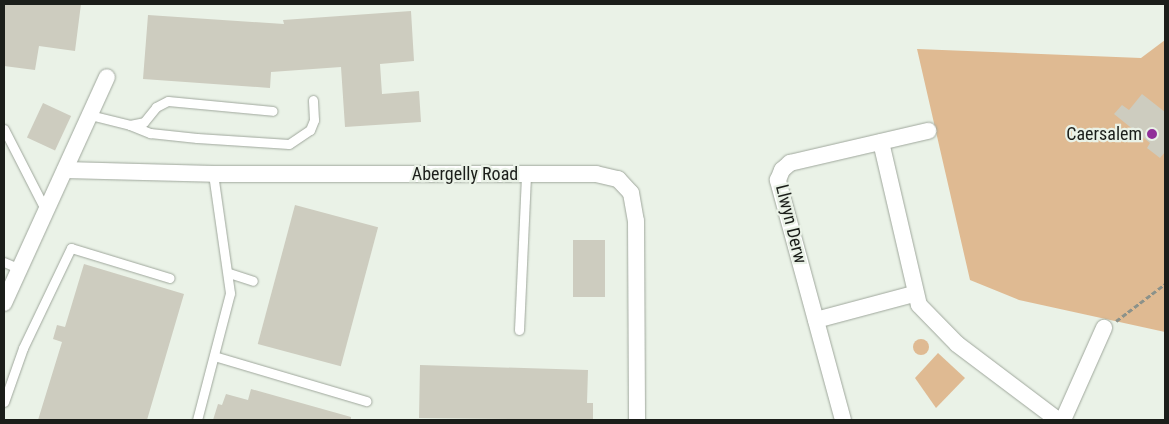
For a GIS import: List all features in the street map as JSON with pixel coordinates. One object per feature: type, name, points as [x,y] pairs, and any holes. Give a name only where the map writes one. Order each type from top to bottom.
[{"type":"street","points":[[4,303],[107,77]]},
{"type":"street","name":"Llwyn Derw","points":[[843,420],[778,180],[782,170],[790,163],[928,131]]},
{"type":"street","points":[[881,142],[914,294],[919,305],[941,331],[1058,420]]},
{"type":"street","name":"Abergelly Road","points":[[65,170],[213,174],[602,175],[618,179],[631,193],[636,222],[637,420]]},
{"type":"street","points":[[816,320],[914,294]]},
{"type":"street","points":[[1063,420],[1104,328]]},
{"type":"lane","points":[[90,114],[150,132],[197,138],[289,144],[310,130],[314,120],[313,100]]},
{"type":"lane","points":[[130,125],[144,122],[156,107],[168,101],[273,111]]},
{"type":"lane","points":[[4,129],[46,211]]},
{"type":"lane","points":[[197,420],[227,310],[229,273],[213,174]]},
{"type":"lane","points":[[519,330],[526,174]]},
{"type":"lane","points":[[4,402],[23,348],[71,248],[170,278]]},
{"type":"lane","points":[[4,262],[20,268]]},
{"type":"lane","points":[[229,273],[253,281]]},
{"type":"lane","points":[[214,356],[366,401]]},
{"type":"path","points":[[1104,328],[1165,284]]},
{"type":"shaded area","points":[[1165,40],[1165,332],[1019,300],[970,280],[917,49],[1141,58]]},
{"type":"shaded area","points":[[921,339],[927,341],[929,347],[927,353],[921,355],[915,353],[913,347],[915,341]]},
{"type":"shaded area","points":[[938,353],[965,378],[936,408],[915,378]]},
{"type":"building","points":[[4,4],[81,4],[75,51],[39,46],[35,70],[4,66]]},
{"type":"building","points":[[411,11],[414,61],[380,64],[382,94],[419,91],[421,122],[345,127],[341,67],[271,72],[270,88],[143,79],[148,15],[284,24],[283,20]]},
{"type":"building","name":"Caersalem","points":[[1142,94],[1165,112],[1165,152],[1160,158],[1147,148],[1150,143],[1114,114],[1122,105],[1129,110]]},
{"type":"building","points":[[43,103],[71,116],[55,151],[27,137]]},
{"type":"building","points":[[295,205],[378,227],[341,366],[258,344]]},
{"type":"building","points":[[573,240],[605,240],[605,297],[573,297]]},
{"type":"building","points":[[84,264],[184,294],[147,420],[38,420],[62,342],[53,339],[57,325],[65,327]]},
{"type":"building","points":[[420,365],[588,370],[587,403],[593,403],[593,420],[419,418]]},
{"type":"building","points":[[251,389],[351,417],[351,420],[213,420],[218,404],[222,405],[226,394],[248,400]]},
{"type":"place","name":"Caersalem","points":[[1152,134]]}]
